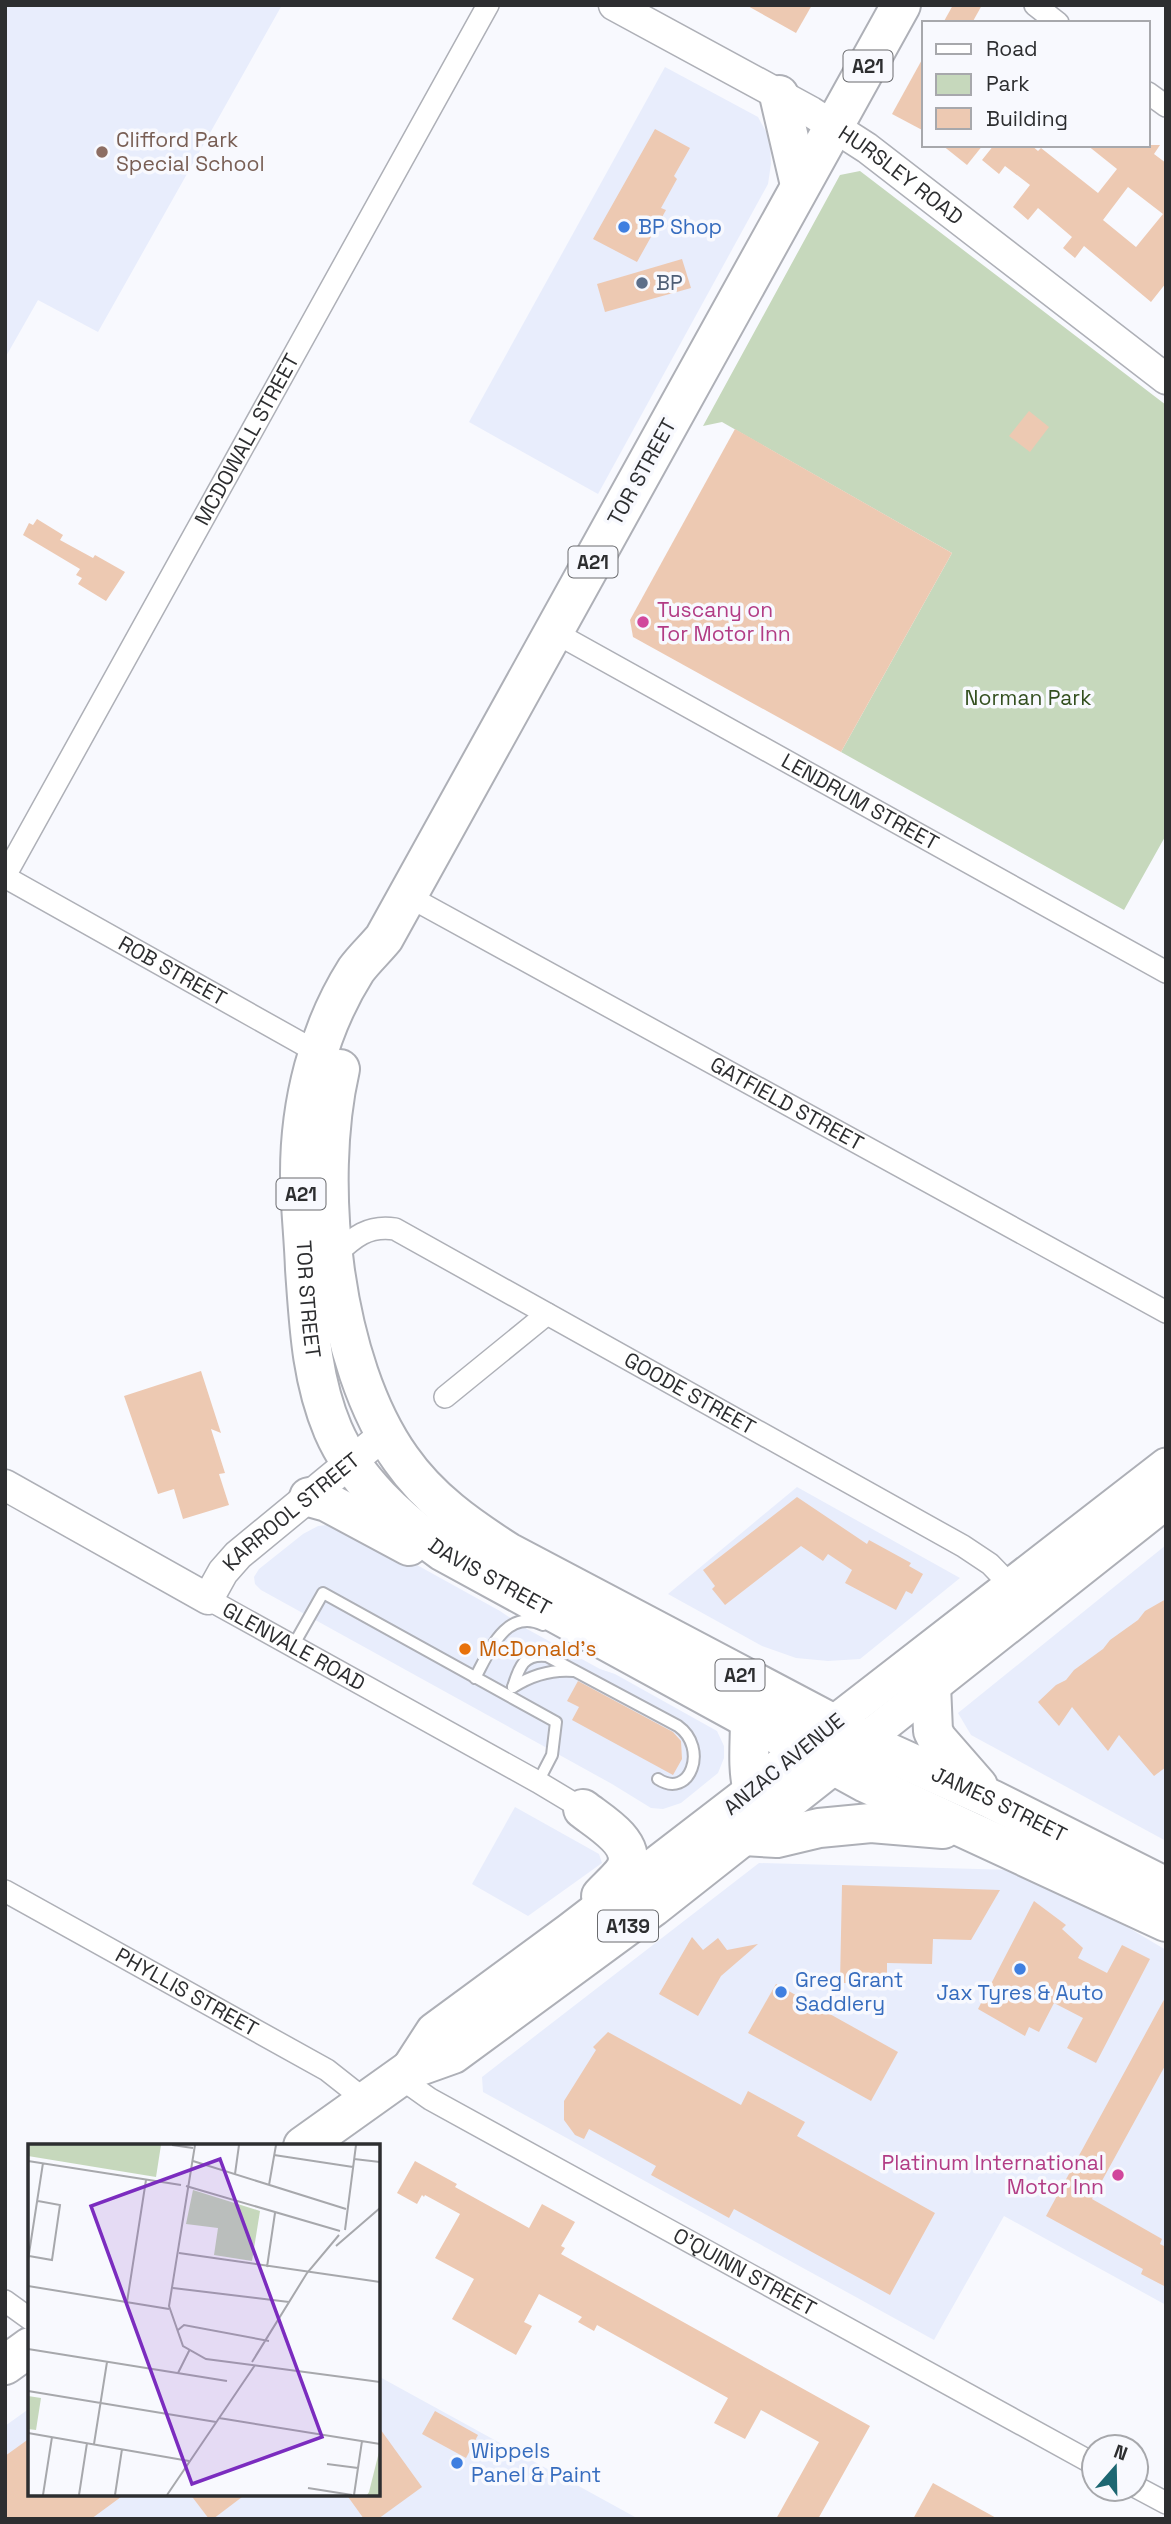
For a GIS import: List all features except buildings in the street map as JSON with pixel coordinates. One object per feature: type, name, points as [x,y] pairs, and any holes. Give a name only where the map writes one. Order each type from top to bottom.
[{"type":"highway","name":"TOR STREET","points":[[352,1462],[334,1432],[321,1395],[310,1342],[300,1175],[303,1119],[330,1059],[350,1031],[374,976],[384,938],[901,5]]},
{"type":"highway","points":[[779,95],[800,185]]},
{"type":"highway","name":"TOR STREET","points":[[330,1059],[328,1166],[339,1291],[357,1368],[370,1405],[385,1434]]},
{"type":"highway","name":"DAVIS STREET","points":[[385,1434],[420,1483],[465,1524],[834,1744]]},
{"type":"highway","name":"DAVIS STREET","points":[[352,1462],[373,1492],[412,1530],[442,1551],[584,1636],[750,1719],[834,1744]]},
{"type":"highway","points":[[309,1497],[341,1509],[410,1547],[442,1551]]},
{"type":"highway","points":[[932,1685],[933,1731],[937,1739],[991,1799]]},
{"type":"highway","points":[[750,1719],[748,1771],[752,1791]]},
{"type":"highway","name":"ANZAC AVENUE","points":[[405,2073],[435,2032],[752,1791],[834,1744]]},
{"type":"highway","name":"ANZAC AVENUE","points":[[306,2144],[405,2073],[453,2054],[653,1907],[744,1836],[834,1744]]},
{"type":"highway","name":"JAMES STREET","points":[[834,1744],[991,1799],[1166,1886]]},
{"type":"highway","name":"JAMES STREET","points":[[834,1744],[866,1783],[1166,1922]]},
{"type":"highway","points":[[570,1932],[627,1866],[627,1852],[618,1838],[583,1809]]},
{"type":"highway","points":[[744,1836],[777,1838],[819,1828],[871,1823],[969,1832]]},
{"type":"highway","points":[[5,2365],[28,2348]]},
{"type":"main road","name":"ANZAC AVENUE","points":[[834,1744],[932,1685],[1022,1597],[1166,1465]]},
{"type":"main road","name":"ANZAC AVENUE","points":[[834,1744],[1022,1597],[1166,1502]]},
{"type":"street","name":"MCDOWALL STREET","points":[[5,876],[488,5]]},
{"type":"street","name":"HURSLEY ROAD","points":[[614,5],[834,126],[867,148],[1166,379]]},
{"type":"street","points":[[1035,5],[1055,21]]},
{"type":"street","points":[[1150,94],[1166,106]]},
{"type":"street","name":"LENDRUM STREET","points":[[554,632],[1166,972]]},
{"type":"street","name":"ROB STREET","points":[[5,876],[330,1059]]},
{"type":"street","name":"GATFIELD STREET","points":[[408,896],[1166,1312]]},
{"type":"street","name":"GOODE STREET","points":[[335,1255],[362,1232],[382,1227],[395,1229],[963,1546],[990,1564],[1022,1597]]},
{"type":"street","points":[[445,1397],[547,1314]]},
{"type":"street","name":"KARROOL STREET","points":[[208,1599],[223,1572],[238,1555],[385,1434]]},
{"type":"street","name":"GLENVALE ROAD","points":[[5,1485],[583,1809]]},
{"type":"street","name":"PHYLLIS STREET","points":[[5,1891],[327,2070],[366,2100]]},
{"type":"street","name":"O'QUINN STREET","points":[[405,2073],[430,2099],[1080,2456]]},
{"type":"street","points":[[5,2301],[28,2318]]},
{"type":"street","points":[[1150,2494],[1166,2503]]},
{"type":"lane","points":[[293,1646],[323,1593],[475,1678],[511,1692],[556,1722],[552,1755],[538,1782]]},
{"type":"lane","points":[[475,1678],[498,1635],[514,1624],[537,1622],[559,1633]]},
{"type":"lane","points":[[511,1692],[520,1665],[531,1657],[547,1656],[597,1680],[688,1733],[695,1762],[687,1777],[675,1784],[663,1783],[658,1779]]},
{"type":"lane","points":[[511,1692],[533,1676],[547,1672],[577,1672]]},
{"type":"shaded area","name":"Clifford Park Special School","points":[[5,5],[282,5],[98,332],[38,300],[5,358]]},
{"type":"shaded area","points":[[665,67],[758,117],[770,139],[771,164],[768,184],[598,494],[469,422]]},
{"type":"shaded area","points":[[797,1487],[960,1578],[860,1659],[828,1661],[796,1658],[762,1646],[668,1594]]},
{"type":"shaded area","name":"McDonald's","points":[[336,1524],[352,1529],[500,1611],[527,1629],[717,1731],[724,1746],[724,1758],[718,1773],[681,1803],[663,1809],[651,1808],[261,1590],[255,1584],[254,1577],[259,1569],[303,1534],[318,1526]]},
{"type":"shaded area","points":[[1166,1545],[1166,1841],[971,1735],[958,1713]]},
{"type":"shaded area","points":[[515,1807],[599,1854],[602,1863],[528,1916],[472,1884]]},
{"type":"shaded area","points":[[759,1863],[1014,1870],[1080,1899],[1166,1950],[1166,2305],[1004,2216],[934,2340],[483,2092],[482,2077]]},
{"type":"shaded area","name":"Wippels Panel & Paint","points":[[380,2377],[635,2517],[5,2519],[5,2426],[28,2409],[28,2496],[380,2496]]},
{"type":"green space","name":"Norman Park","points":[[860,171],[1166,405],[1166,835],[1124,910],[841,752],[952,553],[722,422],[703,426],[840,175]]},
{"type":"place","name":"Clifford Park Special School","points":[[102,152]]},
{"type":"place","name":"BP Shop","points":[[624,227]]},
{"type":"place","name":"BP","points":[[642,283]]},
{"type":"place","name":"Tuscany on Tor Motor Inn","points":[[643,622]]},
{"type":"place","name":"McDonald's","points":[[465,1649]]},
{"type":"place","name":"Jax Tyres & Auto","points":[[1020,1969]]},
{"type":"place","name":"Greg Grant Saddlery","points":[[781,1992]]},
{"type":"place","name":"Platinum International Motor Inn","points":[[1118,2175]]},
{"type":"place","name":"Wippels Panel & Paint","points":[[457,2463]]}]
